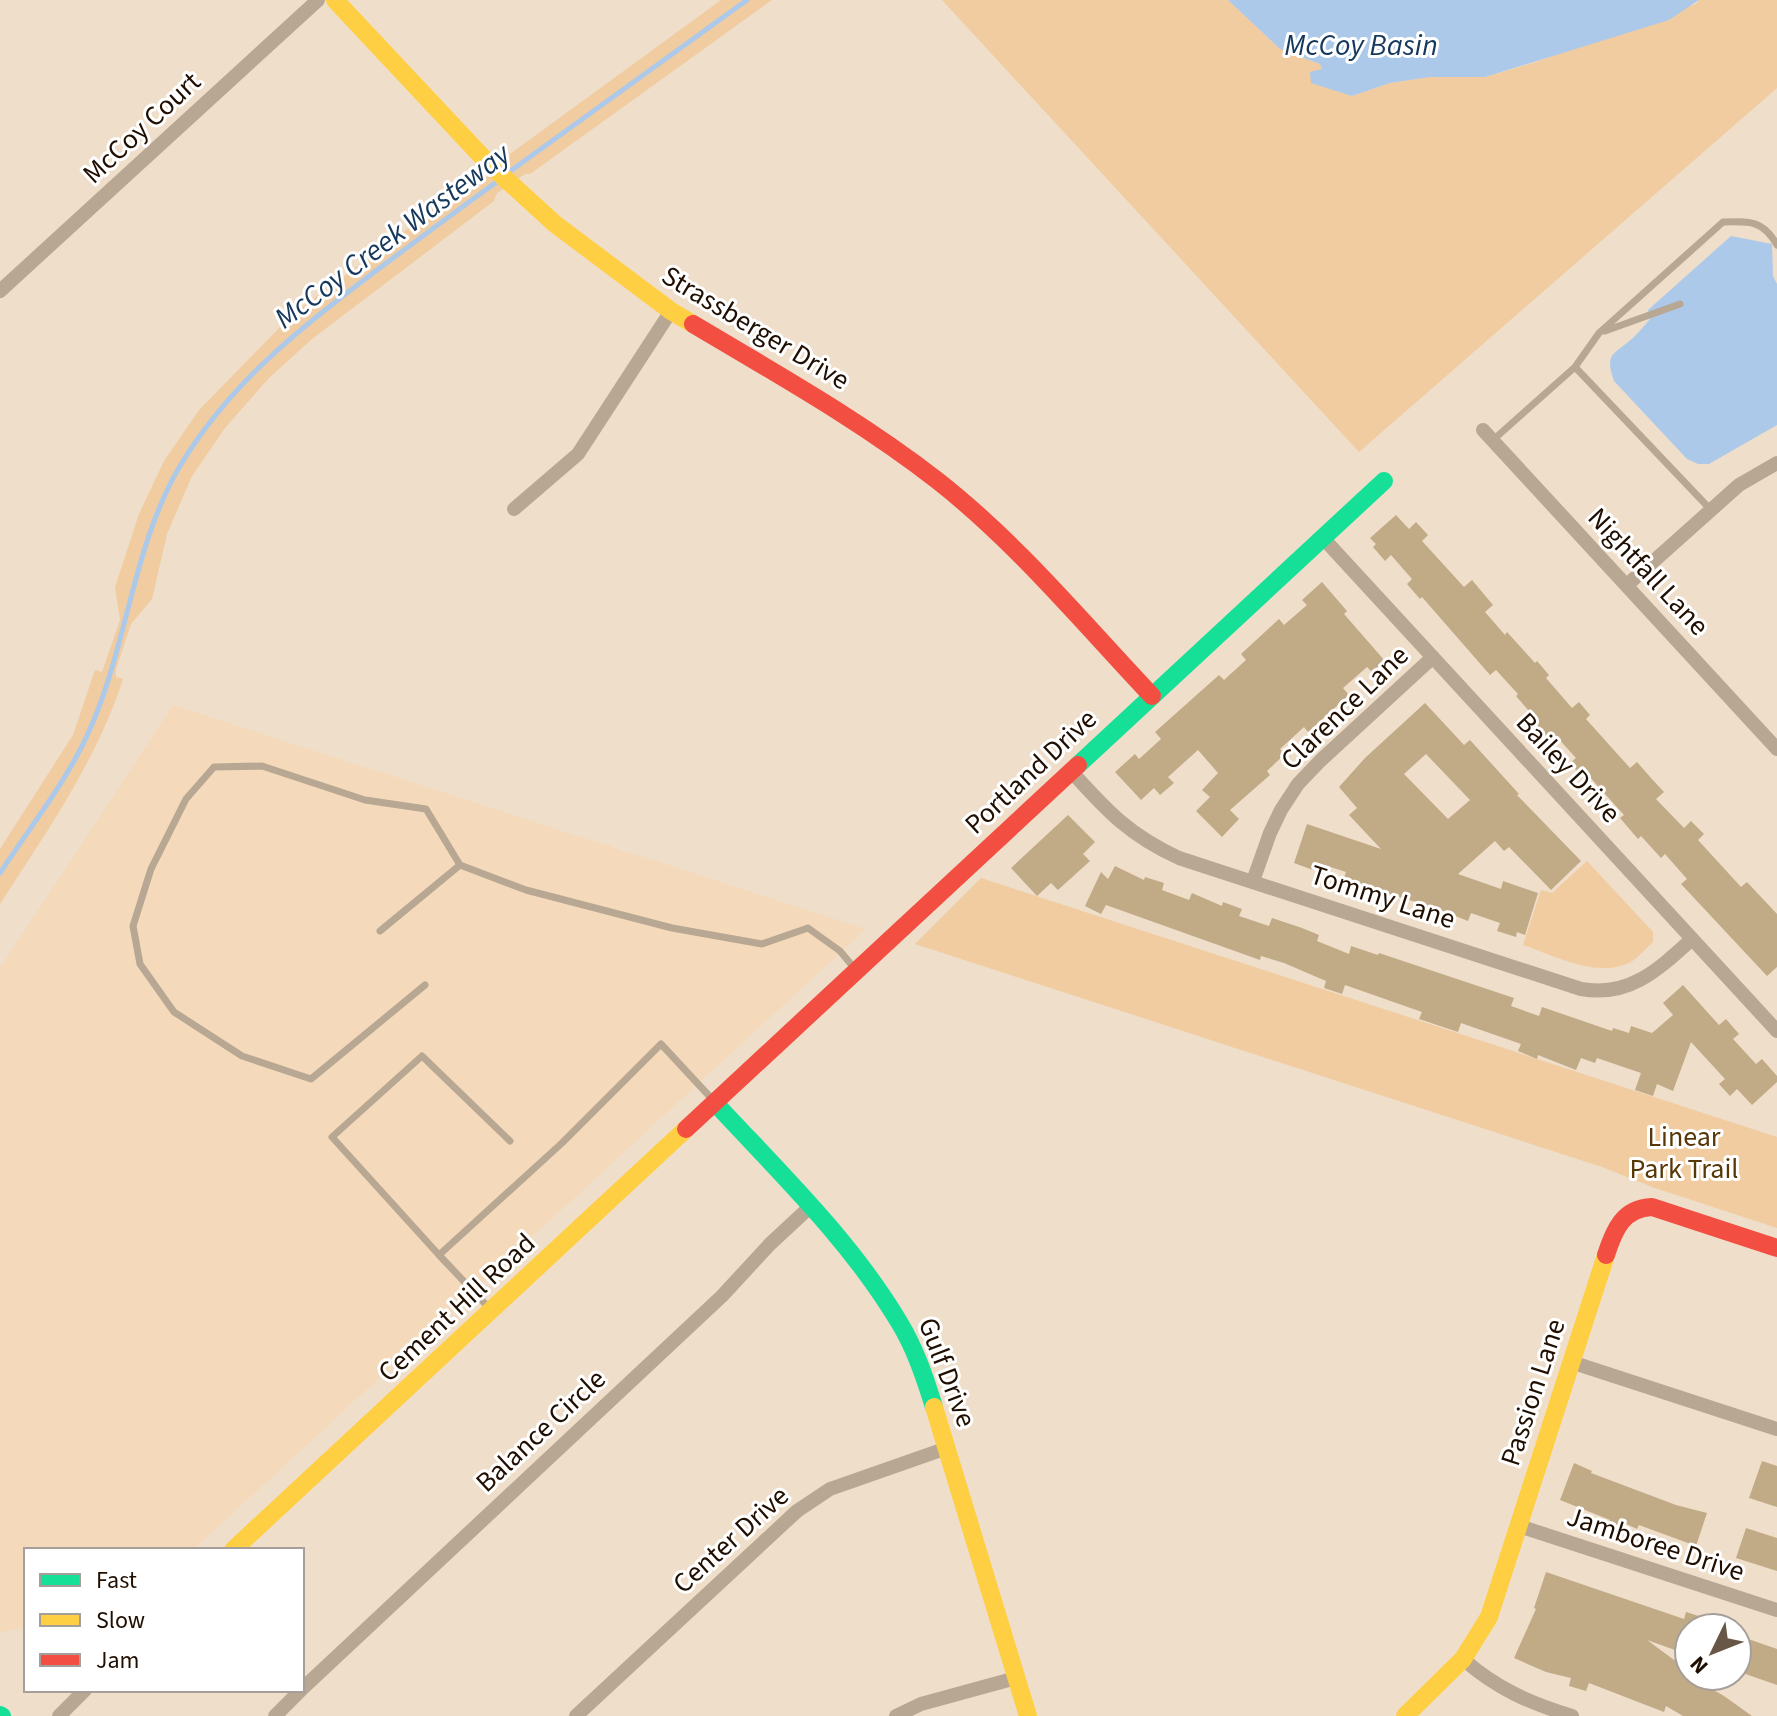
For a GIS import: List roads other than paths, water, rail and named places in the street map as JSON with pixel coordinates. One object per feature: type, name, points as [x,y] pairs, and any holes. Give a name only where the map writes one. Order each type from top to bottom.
[{"type":"street","name":"McCoy Court","points":[[0,291],[318,0]]},
{"type":"street","name":"Strassberger Drive","points":[[335,0],[516,190],[597,258],[671,311],[850,417],[940,483],[1020,556],[1152,696]]},
{"type":"street","points":[[514,509],[578,454],[671,311]]},
{"type":"street","name":"Nightfall Lane","points":[[1488,435],[1777,749]]},
{"type":"street","points":[[1627,585],[1739,485],[1777,463]]},
{"type":"street","name":"Portland Drive","points":[[716,1104],[1384,481]]},
{"type":"street","name":"Bailey Drive","points":[[1323,538],[1777,1031]]},
{"type":"street","name":"Clarence Lane","points":[[1253,881],[1281,810],[1298,784],[1433,657]]},
{"type":"street","name":"Tommy Lane","points":[[1071,771],[1109,813],[1136,835],[1179,858],[1595,992],[1622,989],[1639,982],[1654,973],[1692,939]]},
{"type":"street","name":"Gulf Drive","points":[[716,1104],[848,1248],[899,1322],[922,1369],[1028,1716]]},
{"type":"street","name":"Cement Hill Road","points":[[235,1548],[716,1104]]},
{"type":"street","name":"Balance Circle","points":[[304,1688],[722,1296],[770,1244],[811,1206]]},
{"type":"street","name":"Passion Lane","points":[[1405,1716],[1463,1659],[1489,1617],[1612,1236],[1628,1212],[1652,1207],[1777,1248]]},
{"type":"street","points":[[1571,1362],[1777,1429]]},
{"type":"street","name":"Center Drive","points":[[576,1716],[797,1511],[830,1489],[947,1448]]},
{"type":"street","name":"Jamboree Drive","points":[[1519,1526],[1777,1610]]},
{"type":"street","points":[[1463,1659],[1515,1697],[1572,1716]]},
{"type":"street","points":[[896,1716],[921,1704],[1016,1678]]},
{"type":"street","points":[[59,1716],[83,1692]]},
{"type":"street","name":"Balance Circle","points":[[275,1716],[300,1692]]},
{"type":"lane","points":[[1488,435],[1575,367],[1599,333],[1723,222],[1751,221],[1770,233],[1777,245]]},
{"type":"lane","points":[[1599,333],[1680,304]]},
{"type":"lane","points":[[1575,367],[1710,509]]},
{"type":"lane","points":[[425,985],[311,1079],[242,1056],[174,1012],[140,964],[133,926],[151,869],[186,799],[214,767],[262,766],[365,800],[426,809],[460,865],[526,890],[672,928],[762,944],[808,928],[840,951],[857,971]]},
{"type":"lane","points":[[380,931],[460,865]]},
{"type":"lane","points":[[439,1255],[562,1143],[661,1044],[716,1104]]},
{"type":"lane","points":[[492,1311],[332,1137],[422,1056],[510,1141]]},
{"type":"water","name":"McCoy Basin","points":[[1228,0],[1699,0],[1669,20],[1485,77],[1430,77],[1390,83],[1352,96],[1311,83],[1310,72],[1322,69],[1320,64],[1280,49]]},
{"type":"water","points":[[1731,236],[1772,244],[1773,276],[1777,284],[1777,425],[1709,464],[1698,464],[1687,459],[1614,381],[1610,362],[1613,354],[1650,319],[1648,310]]},
{"type":"waterway","name":"McCoy Creek Wasteway","points":[[509,172],[747,0]]},
{"type":"waterway","name":"McCoy Creek Wasteway","points":[[0,873],[60,785],[90,729],[103,697],[151,529],[180,466],[200,435],[245,381],[297,333],[498,181]]},
{"type":"park label","name":"Linear Park Trail","points":[[1684,1152]]}]
